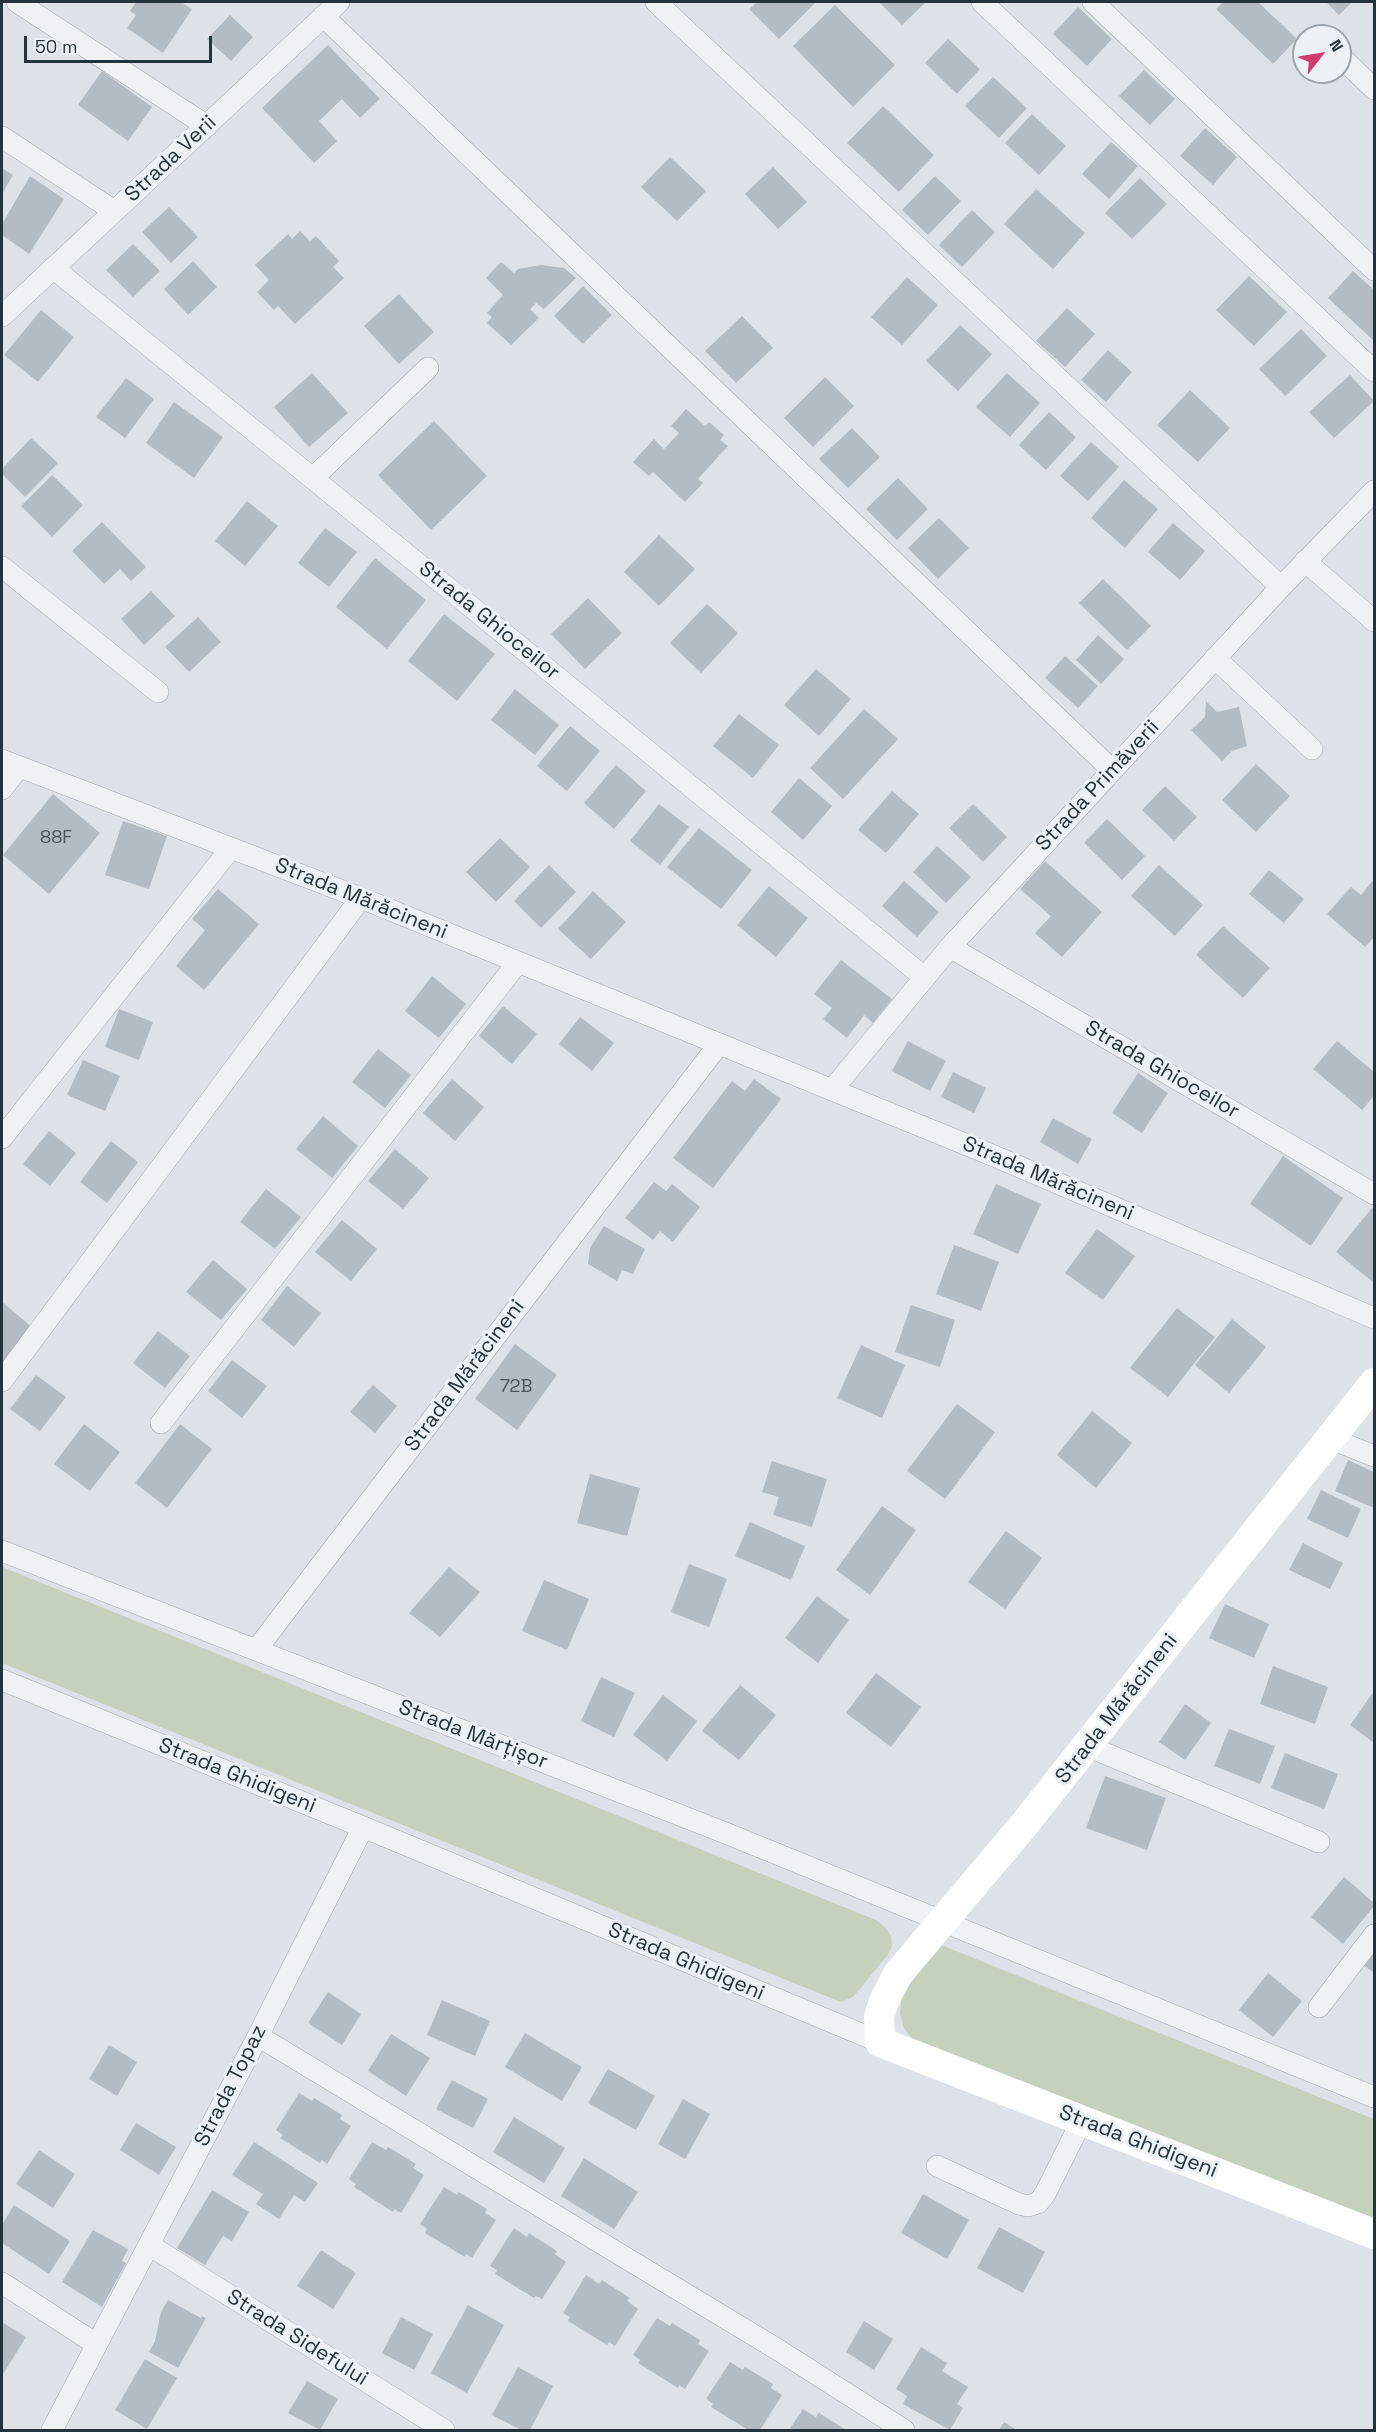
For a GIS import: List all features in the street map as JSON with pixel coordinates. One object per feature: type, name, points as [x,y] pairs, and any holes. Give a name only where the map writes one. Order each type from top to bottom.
[{"type":"street","points":[[17,2],[207,126]]},
{"type":"street","name":"Strada Verii","points":[[2,316],[339,2]]},
{"type":"street","points":[[656,2],[1281,587]]},
{"type":"street","points":[[982,2],[1374,371]]},
{"type":"street","points":[[1093,2],[1374,270]]},
{"type":"street","points":[[323,16],[1112,770]]},
{"type":"street","points":[[1352,68],[1374,89]]},
{"type":"street","points":[[2,137],[114,211]]},
{"type":"street","name":"Strada Ghioceilor","points":[[53,268],[924,977]]},
{"type":"street","points":[[313,478],[428,368]]},
{"type":"street","name":"Strada Primăverii","points":[[832,1090],[950,946],[1305,561],[1374,494]]},
{"type":"street","points":[[1305,561],[1371,612]]},
{"type":"street","points":[[2,567],[158,692]]},
{"type":"street","points":[[1215,658],[1312,749]]},
{"type":"street","points":[[2,789],[10,763]]},
{"type":"street","name":"Strada Mărăcineni","points":[[10,763],[362,898],[998,1157],[1374,1318]]},
{"type":"street","points":[[2,1138],[231,848]]},
{"type":"street","points":[[2,1381],[362,898]]},
{"type":"street","name":"Strada Ghioceilor","points":[[950,946],[1374,1194]]},
{"type":"street","points":[[161,1423],[518,962]]},
{"type":"street","name":"Strada Mărăcineni","points":[[256,1650],[719,1044]]},
{"type":"street","name":"Strada Mărăcineni","points":[[880,2042],[879,2017],[884,2001],[898,1974],[1087,1746],[1374,1383]]},
{"type":"street","points":[[1332,1439],[1374,1456]]},
{"type":"street","name":"Strada Mărțișor","points":[[2,1551],[723,1832],[1374,2097]]},
{"type":"street","name":"Strada Ghidigeni","points":[[2,1680],[880,2042],[1374,2234]]},
{"type":"street","points":[[1087,1746],[1319,1842]]},
{"type":"street","name":"Strada Topaz","points":[[52,2430],[258,2036],[363,1827]]},
{"type":"street","points":[[1319,2007],[1374,1935]]},
{"type":"street","points":[[258,2036],[780,2351],[904,2430]]},
{"type":"street","points":[[937,2166],[1019,2204],[1028,2206],[1038,2203],[1045,2194],[1082,2120]]},
{"type":"street","name":"Strada Sidefului","points":[[149,2245],[444,2430]]},
{"type":"street","points":[[2,2283],[96,2344]]},
{"type":"green space","points":[[2,1567],[876,1920],[886,1928],[891,1936],[892,1946],[887,1956],[853,1997],[841,2002],[2,1663]]},
{"type":"green space","points":[[941,1945],[1374,2119],[1374,2220],[912,2038],[904,2028],[900,2013],[901,1997],[917,1973]]},
{"type":"building","points":[[136,2],[181,2],[192,9],[163,53],[127,28],[136,15],[130,11]]},
{"type":"building","points":[[757,2],[816,2],[779,39],[749,9]]},
{"type":"building","points":[[879,2],[926,2],[902,25]]},
{"type":"building","points":[[1223,2],[1258,2],[1292,34],[1292,44],[1273,64],[1216,9]]},
{"type":"building","points":[[1326,2],[1352,2],[1339,15]]},
{"type":"building","points":[[835,5],[895,65],[853,107],[793,46]]},
{"type":"building","points":[[1078,7],[1112,39],[1087,66],[1053,34]]},
{"type":"building","points":[[230,15],[253,37],[231,61],[207,39]]},
{"type":"building","points":[[948,39],[980,69],[957,94],[925,63]]},
{"type":"building","points":[[328,45],[380,99],[360,118],[342,99],[319,121],[337,141],[314,163],[262,108]]},
{"type":"building","points":[[1144,70],[1175,99],[1150,125],[1119,96]]},
{"type":"building","points":[[102,71],[152,107],[128,141],[78,105]]},
{"type":"building","points":[[993,77],[1027,108],[999,138],[965,106]]},
{"type":"building","points":[[883,106],[934,155],[899,192],[847,143]]},
{"type":"building","points":[[1032,114],[1066,146],[1039,175],[1005,143]]},
{"type":"building","points":[[1205,128],[1237,157],[1213,185],[1180,156]]},
{"type":"building","points":[[1111,142],[1138,166],[1109,199],[1082,174]]},
{"type":"building","points":[[670,157],[706,191],[677,221],[641,187]]},
{"type":"building","points":[[773,167],[807,202],[778,229],[745,194]]},
{"type":"building","points":[[2,168],[13,175],[2,194]]},
{"type":"building","points":[[30,176],[64,199],[29,254],[2,235],[2,224]]},
{"type":"building","points":[[935,176],[961,201],[928,235],[902,210]]},
{"type":"building","points":[[1140,178],[1167,204],[1132,239],[1105,213]]},
{"type":"building","points":[[1036,189],[1085,233],[1053,269],[1004,224]]},
{"type":"building","points":[[169,207],[198,237],[171,263],[142,232]]},
{"type":"building","points":[[972,210],[995,232],[962,267],[939,245]]},
{"type":"building","points":[[300,231],[310,241],[316,236],[339,261],[333,267],[344,278],[295,324],[278,306],[274,310],[257,292],[269,280],[255,265],[288,234],[292,239]]},
{"type":"building","points":[[133,244],[160,271],[133,297],[106,270]]},
{"type":"building","points":[[193,261],[217,287],[188,315],[164,289]]},
{"type":"building","points":[[501,262],[514,273],[518,269],[541,265],[564,268],[576,278],[544,309],[536,303],[530,309],[539,318],[511,345],[487,323],[492,317],[487,313],[503,295],[486,278]]},
{"type":"building","points":[[1353,271],[1374,290],[1374,341],[1328,298]]},
{"type":"building","points":[[1249,276],[1287,312],[1254,346],[1216,310]]},
{"type":"building","points":[[907,277],[938,305],[902,345],[871,317]]},
{"type":"building","points":[[583,286],[612,315],[583,344],[554,316]]},
{"type":"building","points":[[399,294],[434,332],[399,364],[364,326]]},
{"type":"building","points":[[1067,308],[1095,334],[1065,367],[1036,341]]},
{"type":"building","points":[[41,310],[74,337],[38,382],[4,355]]},
{"type":"building","points":[[742,316],[773,348],[736,383],[705,351]]},
{"type":"building","points":[[960,325],[992,354],[958,391],[926,361]]},
{"type":"building","points":[[1301,329],[1327,356],[1285,396],[1259,369]]},
{"type":"building","points":[[1108,350],[1132,372],[1106,402],[1081,380]]},
{"type":"building","points":[[312,373],[348,413],[309,447],[274,407]]},
{"type":"building","points":[[1007,373],[1040,403],[1010,437],[976,407]]},
{"type":"building","points":[[1350,375],[1374,401],[1334,438],[1309,412]]},
{"type":"building","points":[[825,377],[854,406],[813,447],[784,418]]},
{"type":"building","points":[[126,378],[154,399],[125,438],[96,417]]},
{"type":"building","points":[[1190,390],[1230,428],[1198,462],[1157,425]]},
{"type":"building","points":[[174,402],[223,437],[194,478],[146,443]]},
{"type":"building","points":[[686,409],[705,426],[709,422],[724,435],[720,440],[728,446],[698,479],[703,483],[685,502],[653,472],[649,476],[633,462],[654,439],[664,449],[679,433],[671,426]]},
{"type":"building","points":[[1049,412],[1076,437],[1046,470],[1019,445]]},
{"type":"building","points":[[434,421],[487,476],[431,530],[378,475]]},
{"type":"building","points":[[852,428],[880,457],[848,488],[819,459]]},
{"type":"building","points":[[31,438],[58,463],[25,497],[2,474],[2,469]]},
{"type":"building","points":[[1091,442],[1119,467],[1088,501],[1060,476]]},
{"type":"building","points":[[52,475],[83,505],[52,537],[21,506]]},
{"type":"building","points":[[898,478],[928,509],[897,540],[866,509]]},
{"type":"building","points":[[1124,480],[1158,509],[1125,548],[1091,518]]},
{"type":"building","points":[[247,501],[278,526],[245,566],[215,541]]},
{"type":"building","points":[[939,518],[969,548],[938,579],[908,548]]},
{"type":"building","points":[[102,522],[146,567],[131,581],[120,569],[104,584],[72,551]]},
{"type":"building","points":[[1173,523],[1205,551],[1180,580],[1148,552]]},
{"type":"building","points":[[325,528],[357,552],[329,587],[298,563]]},
{"type":"building","points":[[659,535],[695,569],[659,606],[624,572]]},
{"type":"building","points":[[375,558],[426,600],[387,649],[336,607]]},
{"type":"building","points":[[1103,579],[1151,626],[1127,650],[1079,603]]},
{"type":"building","points":[[151,591],[175,616],[144,645],[121,619]]},
{"type":"building","points":[[588,598],[622,633],[585,669],[551,634]]},
{"type":"building","points":[[707,604],[738,633],[701,673],[670,643]]},
{"type":"building","points":[[444,614],[495,654],[457,701],[408,661]]},
{"type":"building","points":[[198,617],[221,642],[189,672],[165,647]]},
{"type":"building","points":[[1098,635],[1124,659],[1101,684],[1076,660]]},
{"type":"building","points":[[1065,656],[1098,686],[1078,708],[1045,678]]},
{"type":"building","points":[[816,669],[851,699],[819,736],[784,705]]},
{"type":"building","points":[[515,689],[559,725],[535,755],[491,720]]},
{"type":"building","points":[[1206,701],[1217,712],[1239,707],[1247,746],[1232,751],[1222,761],[1191,730],[1205,717]]},
{"type":"building","points":[[864,709],[898,739],[843,799],[810,768]]},
{"type":"building","points":[[739,714],[779,745],[753,778],[713,746]]},
{"type":"building","points":[[570,726],[600,751],[567,791],[537,766]]},
{"type":"building","points":[[1256,764],[1290,796],[1256,832],[1222,800]]},
{"type":"building","points":[[616,765],[646,791],[614,829],[584,803]]},
{"type":"building","points":[[799,778],[832,806],[803,840],[771,812]]},
{"type":"building","points":[[1165,786],[1197,817],[1174,841],[1142,810]]},
{"type":"building","points":[[892,791],[919,814],[886,853],[858,830]]},
{"type":"building","points":[[53,794],[100,833],[49,894],[3,855]]},
{"type":"building","points":[[659,804],[689,827],[660,865],[630,841]]},
{"type":"building","points":[[973,804],[1007,837],[983,862],[949,828]]},
{"type":"building","points":[[1107,819],[1145,856],[1122,880],[1084,843]]},
{"type":"building","points":[[123,821],[167,836],[149,889],[105,875]]},
{"type":"building","points":[[699,828],[752,870],[721,909],[667,867]]},
{"type":"building","points":[[500,838],[530,867],[496,902],[466,872]]},
{"type":"building","points":[[937,846],[971,877],[946,903],[913,872]]},
{"type":"building","points":[[1045,861],[1102,912],[1062,957],[1035,933],[1051,916],[1020,889]]},
{"type":"building","points":[[549,865],[576,892],[541,928],[514,901]]},
{"type":"building","points":[[1159,865],[1203,905],[1175,936],[1131,896]]},
{"type":"building","points":[[1269,870],[1304,899],[1284,923],[1249,894]]},
{"type":"building","points":[[1374,879],[1374,937],[1365,947],[1327,914],[1351,887],[1361,895]]},
{"type":"building","points":[[904,881],[939,912],[917,937],[882,906]]},
{"type":"building","points":[[769,886],[808,918],[776,957],[737,925]]},
{"type":"building","points":[[218,889],[259,924],[204,990],[176,966],[205,930],[192,919]]},
{"type":"building","points":[[593,891],[626,922],[591,959],[558,929]]},
{"type":"building","points":[[1223,926],[1270,968],[1243,998],[1196,955]]},
{"type":"building","points":[[841,960],[892,999],[873,1023],[864,1015],[847,1038],[823,1019],[832,1008],[814,994]]},
{"type":"building","points":[[432,976],[466,1004],[439,1038],[405,1011]]},
{"type":"building","points":[[503,1006],[537,1034],[512,1064],[479,1036]]},
{"type":"building","points":[[119,1009],[153,1022],[139,1060],[105,1047]]},
{"type":"building","points":[[580,1017],[614,1043],[592,1071],[559,1044]]},
{"type":"building","points":[[908,1041],[946,1061],[930,1091],[892,1071]]},
{"type":"building","points":[[1337,1041],[1374,1072],[1374,1096],[1362,1110],[1313,1069]]},
{"type":"building","points":[[378,1049],[411,1075],[385,1108],[352,1082]]},
{"type":"building","points":[[83,1060],[120,1076],[105,1111],[67,1095]]},
{"type":"building","points":[[953,1072],[986,1088],[974,1113],[941,1097]]},
{"type":"building","points":[[1138,1073],[1168,1093],[1142,1133],[1112,1113]]},
{"type":"building","points":[[452,1079],[484,1107],[455,1141],[423,1113]]},
{"type":"building","points":[[754,1079],[781,1099],[713,1188],[673,1158],[732,1081],[745,1091]]},
{"type":"building","points":[[323,1116],[358,1146],[332,1178],[296,1149]]},
{"type":"building","points":[[1053,1118],[1092,1139],[1078,1164],[1040,1142]]},
{"type":"building","points":[[49,1131],[76,1153],[50,1186],[23,1164]]},
{"type":"building","points":[[111,1141],[138,1162],[107,1203],[80,1182]]},
{"type":"building","points":[[395,1149],[429,1178],[403,1209],[368,1181]]},
{"type":"building","points":[[1283,1156],[1343,1198],[1311,1246],[1250,1204]]},
{"type":"building","points":[[654,1182],[666,1191],[672,1184],[700,1207],[673,1242],[660,1231],[653,1240],[625,1218]]},
{"type":"building","points":[[996,1184],[1041,1204],[1018,1254],[973,1234]]},
{"type":"building","points":[[266,1189],[301,1217],[275,1249],[240,1222]]},
{"type":"building","points":[[1372,1208],[1374,1210],[1373,1282],[1336,1252]]},
{"type":"building","points":[[342,1220],[377,1249],[351,1281],[315,1252]]},
{"type":"building","points":[[604,1226],[645,1249],[633,1274],[622,1270],[617,1281],[588,1264],[590,1248]]},
{"type":"building","points":[[1097,1229],[1135,1256],[1103,1300],[1065,1273]]},
{"type":"building","points":[[954,1245],[999,1262],[981,1311],[936,1294]]},
{"type":"building","points":[[213,1260],[247,1289],[221,1320],[186,1292]]},
{"type":"building","points":[[287,1286],[321,1313],[294,1347],[261,1320]]},
{"type":"building","points":[[2,1302],[33,1328],[2,1368]]},
{"type":"building","points":[[911,1305],[955,1320],[940,1367],[895,1352]]},
{"type":"building","points":[[1177,1308],[1215,1337],[1168,1397],[1130,1368]]},
{"type":"building","points":[[1232,1319],[1266,1347],[1229,1393],[1195,1365]]},
{"type":"building","points":[[158,1331],[190,1356],[165,1388],[133,1363]]},
{"type":"building","points":[[515,1344],[557,1375],[517,1430],[475,1399]]},
{"type":"building","points":[[861,1345],[905,1365],[882,1418],[837,1398]]},
{"type":"building","points":[[232,1360],[267,1386],[242,1418],[208,1391]]},
{"type":"building","points":[[36,1375],[66,1397],[40,1431],[10,1409]]},
{"type":"building","points":[[373,1385],[397,1406],[375,1433],[350,1412]]},
{"type":"building","points":[[957,1404],[995,1432],[945,1499],[907,1471]]},
{"type":"building","points":[[1092,1411],[1132,1443],[1096,1488],[1057,1455]]},
{"type":"building","points":[[84,1424],[120,1452],[90,1491],[54,1464]]},
{"type":"building","points":[[180,1424],[212,1449],[167,1508],[135,1483]]},
{"type":"building","points":[[1348,1460],[1374,1472],[1374,1508],[1335,1491]]},
{"type":"building","points":[[772,1461],[827,1479],[812,1527],[773,1515],[779,1497],[762,1492]]},
{"type":"building","points":[[590,1474],[640,1488],[627,1536],[577,1523]]},
{"type":"building","points":[[1321,1490],[1361,1509],[1348,1538],[1307,1519]]},
{"type":"building","points":[[882,1506],[916,1530],[870,1595],[836,1570]]},
{"type":"building","points":[[750,1522],[805,1546],[791,1580],[735,1556]]},
{"type":"building","points":[[1006,1531],[1042,1558],[1005,1609],[968,1582]]},
{"type":"building","points":[[1303,1543],[1343,1563],[1330,1589],[1289,1570]]},
{"type":"building","points":[[689,1564],[727,1579],[709,1627],[671,1612]]},
{"type":"building","points":[[449,1567],[480,1592],[440,1637],[409,1613]]},
{"type":"building","points":[[544,1580],[589,1599],[567,1650],[522,1631]]},
{"type":"building","points":[[817,1596],[849,1620],[818,1663],[785,1638]]},
{"type":"building","points":[[1225,1604],[1269,1624],[1254,1658],[1209,1638]]},
{"type":"building","points":[[1273,1666],[1328,1687],[1315,1724],[1260,1704]]},
{"type":"building","points":[[876,1673],[921,1707],[891,1747],[846,1713]]},
{"type":"building","points":[[601,1677],[635,1693],[614,1737],[581,1721]]},
{"type":"building","points":[[740,1685],[776,1715],[739,1760],[702,1731]]},
{"type":"building","points":[[1374,1691],[1374,1743],[1350,1725]]},
{"type":"building","points":[[663,1695],[697,1721],[667,1761],[633,1735]]},
{"type":"building","points":[[1185,1704],[1211,1723],[1185,1760],[1159,1742]]},
{"type":"building","points":[[1229,1729],[1275,1746],[1260,1784],[1214,1766]]},
{"type":"building","points":[[1285,1753],[1338,1774],[1324,1809],[1271,1788]]},
{"type":"building","points":[[1105,1776],[1166,1798],[1147,1850],[1086,1828]]},
{"type":"building","points":[[1344,1877],[1374,1903],[1374,1906],[1343,1944],[1311,1917]]},
{"type":"building","points":[[1374,1947],[1374,1973],[1362,1964]]},
{"type":"building","points":[[1268,1973],[1302,2001],[1273,2037],[1239,2010]]},
{"type":"building","points":[[328,1992],[361,2014],[342,2045],[308,2023]]},
{"type":"building","points":[[442,2000],[490,2021],[475,2056],[427,2035]]},
{"type":"building","points":[[525,2033],[582,2067],[562,2101],[505,2067]]},
{"type":"building","points":[[391,2034],[430,2058],[406,2096],[368,2071]]},
{"type":"building","points":[[109,2045],[137,2062],[117,2096],[89,2079]]},
{"type":"building","points":[[608,2069],[655,2096],[636,2130],[588,2103]]},
{"type":"building","points":[[452,2080],[488,2099],[473,2128],[436,2109]]},
{"type":"building","points":[[299,2093],[312,2101],[314,2098],[342,2115],[340,2119],[351,2126],[327,2164],[322,2160],[320,2163],[280,2138],[283,2135],[276,2130]]},
{"type":"building","points":[[683,2099],[710,2114],[685,2159],[658,2144]]},
{"type":"building","points":[[514,2117],[565,2148],[544,2183],[493,2152]]},
{"type":"building","points":[[136,2123],[176,2147],[159,2175],[120,2150]]},
{"type":"building","points":[[254,2142],[318,2183],[305,2202],[294,2195],[279,2219],[256,2204],[263,2194],[232,2175]]},
{"type":"building","points":[[372,2142],[386,2150],[388,2147],[416,2164],[413,2168],[424,2175],[401,2213],[395,2209],[393,2212],[354,2187],[356,2184],[349,2179]]},
{"type":"building","points":[[39,2150],[75,2174],[53,2208],[16,2184]]},
{"type":"building","points":[[584,2158],[638,2192],[614,2229],[561,2196]]},
{"type":"building","points":[[444,2187],[457,2195],[459,2192],[487,2209],[485,2213],[496,2220],[472,2258],[466,2254],[465,2257],[425,2233],[427,2229],[420,2224]]},
{"type":"building","points":[[212,2190],[249,2212],[232,2241],[223,2236],[205,2265],[177,2248]]},
{"type":"building","points":[[923,2194],[969,2220],[947,2259],[901,2233]]},
{"type":"building","points":[[14,2205],[70,2241],[49,2274],[2,2243],[2,2225]]},
{"type":"building","points":[[999,2227],[1045,2252],[1023,2293],[977,2268]]},
{"type":"building","points":[[514,2228],[527,2237],[529,2233],[557,2251],[555,2254],[566,2262],[542,2299],[536,2296],[534,2298],[495,2274],[497,2270],[490,2266]]},
{"type":"building","points":[[93,2230],[128,2249],[122,2261],[126,2263],[102,2307],[62,2282]]},
{"type":"building","points":[[321,2250],[356,2273],[333,2309],[297,2286]]},
{"type":"building","points":[[586,2275],[599,2284],[602,2280],[630,2298],[627,2301],[638,2309],[615,2346],[609,2342],[607,2345],[568,2321],[570,2317],[563,2313]]},
{"type":"building","points":[[168,2300],[201,2318],[202,2316],[206,2318],[178,2368],[149,2352],[155,2341],[161,2312]]},
{"type":"building","points":[[468,2305],[504,2325],[467,2393],[431,2373]]},
{"type":"building","points":[[401,2317],[433,2334],[414,2370],[382,2353]]},
{"type":"building","points":[[657,2318],[670,2326],[672,2323],[700,2340],[698,2344],[709,2351],[685,2389],[679,2385],[678,2388],[638,2363],[640,2360],[633,2355]]},
{"type":"building","points":[[864,2321],[893,2339],[874,2370],[846,2352]]},
{"type":"building","points":[[2,2322],[26,2337],[2,2376]]},
{"type":"building","points":[[921,2347],[947,2363],[942,2371],[968,2387],[957,2404],[963,2408],[950,2430],[903,2404],[907,2396],[896,2389]]},
{"type":"building","points":[[145,2359],[177,2378],[147,2429],[115,2410]]},
{"type":"building","points":[[730,2362],[743,2370],[745,2367],[773,2384],[771,2388],[782,2395],[760,2430],[748,2430],[711,2407],[713,2404],[706,2399]]},
{"type":"building","points":[[518,2367],[553,2386],[530,2430],[521,2430],[492,2415]]},
{"type":"building","points":[[307,2381],[338,2399],[320,2430],[288,2413]]},
{"type":"building","points":[[803,2409],[816,2417],[819,2413],[846,2430],[789,2430]]},
{"type":"building","points":[[1004,2422],[1017,2430],[999,2430]]}]
